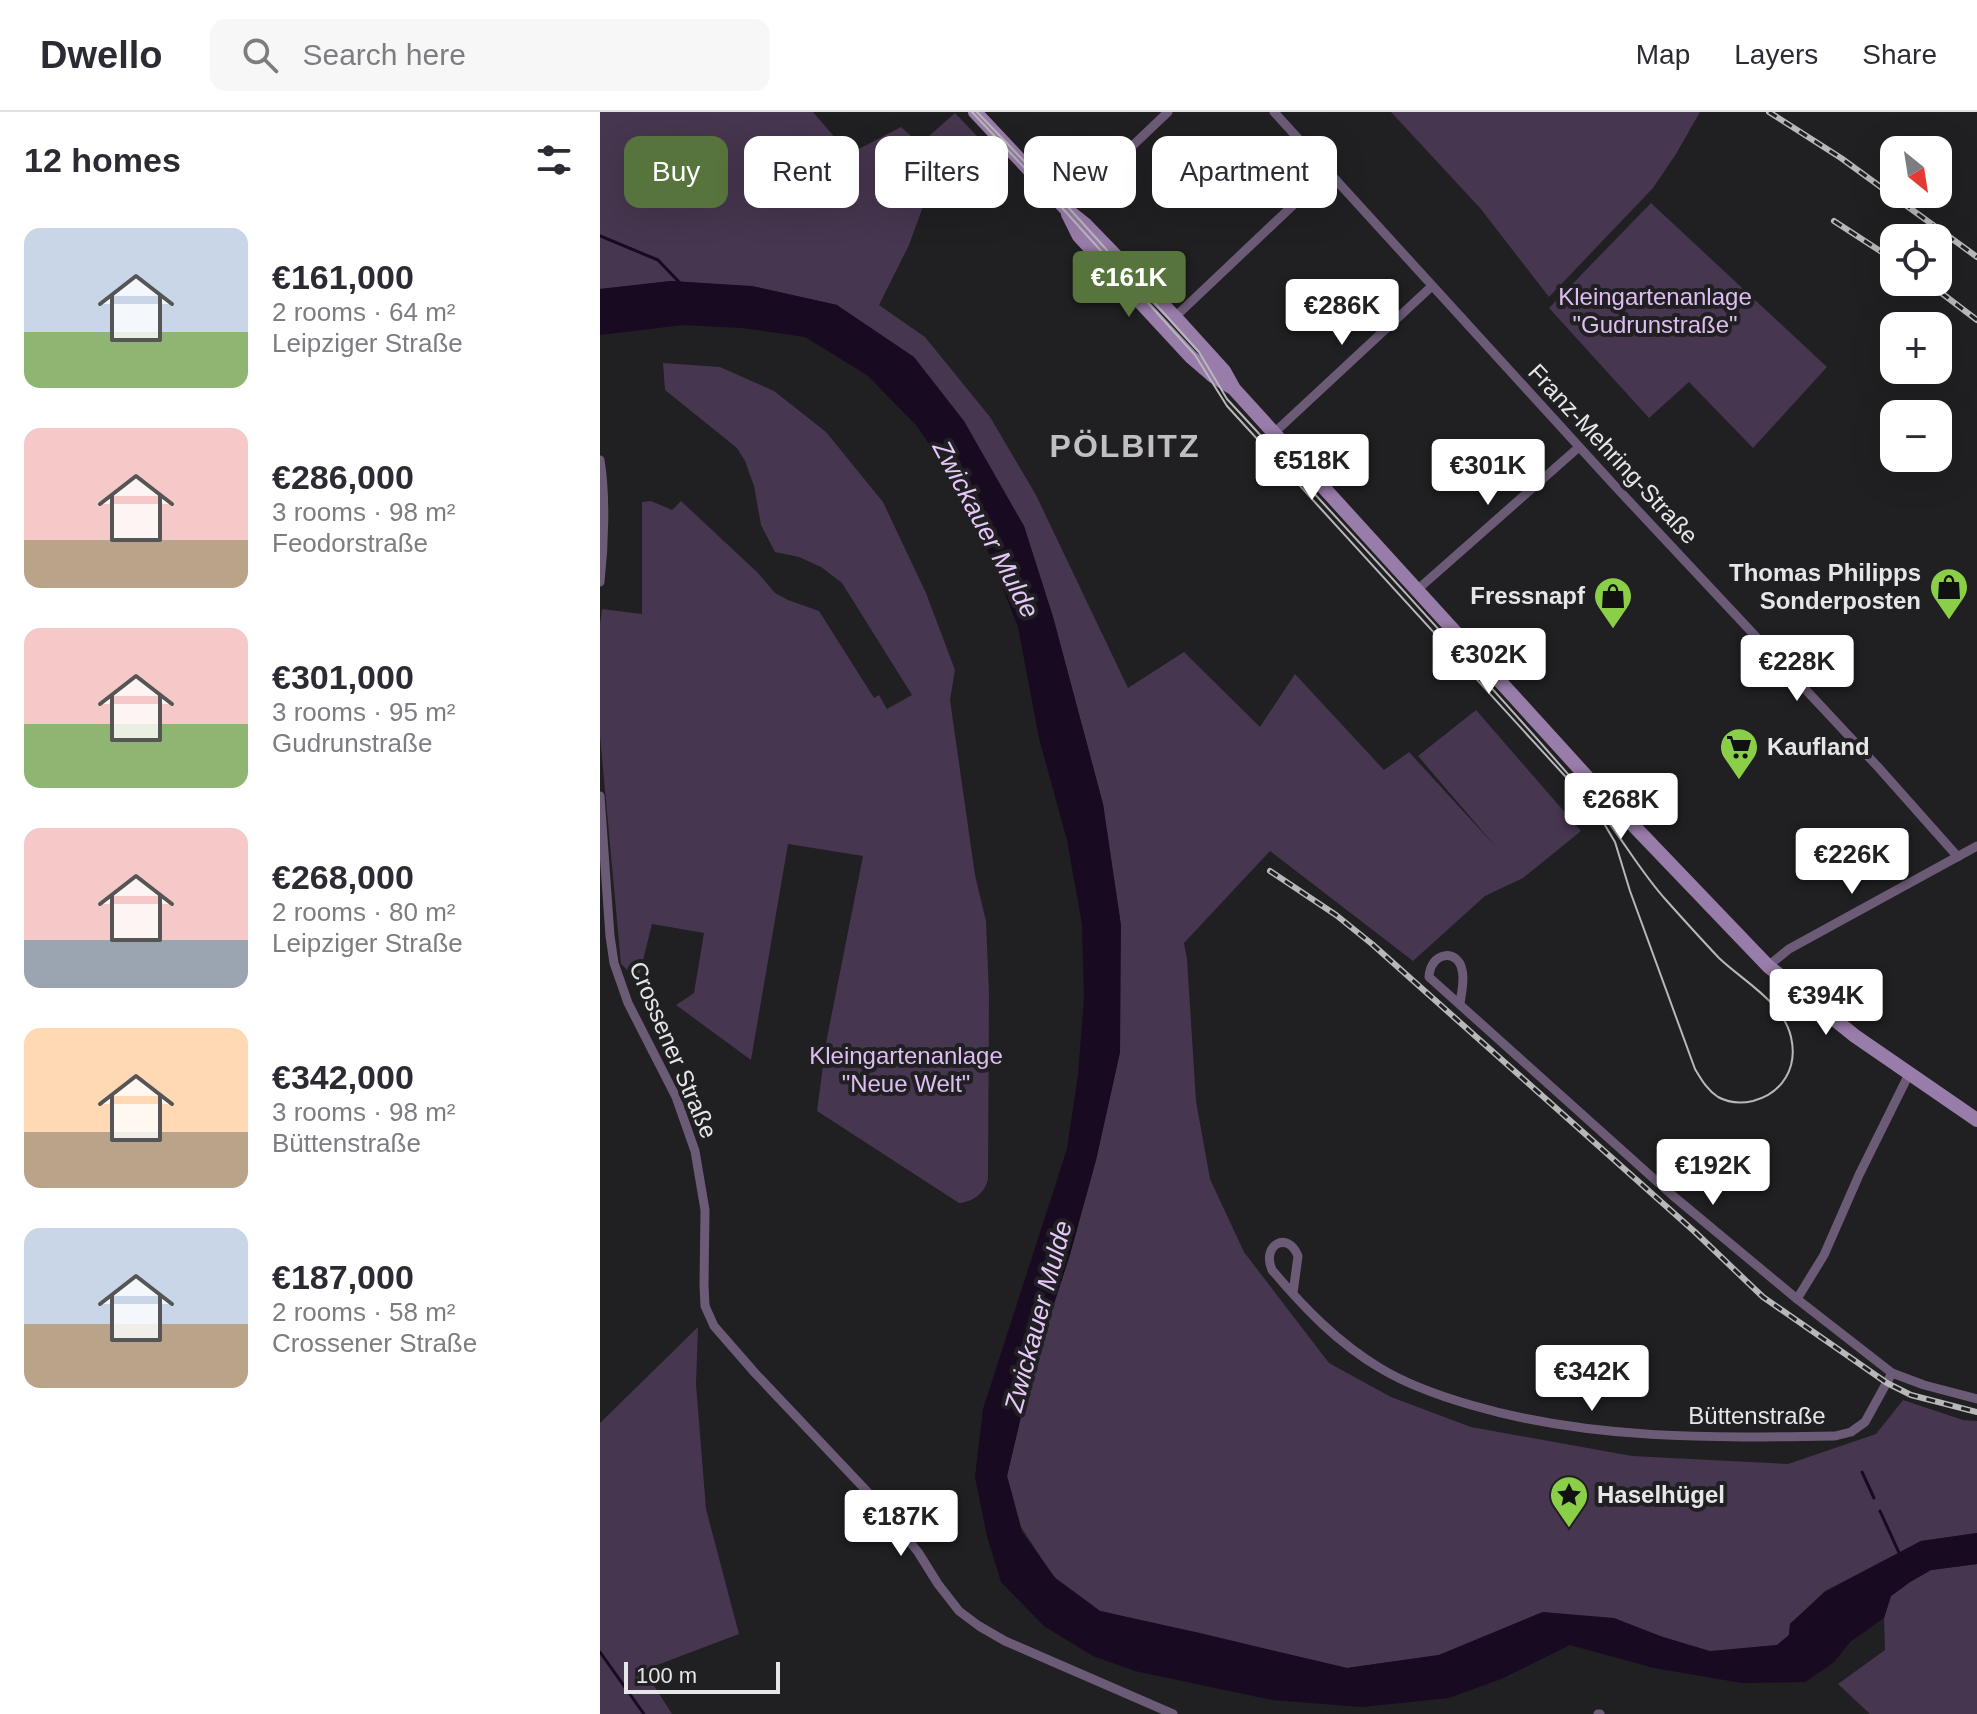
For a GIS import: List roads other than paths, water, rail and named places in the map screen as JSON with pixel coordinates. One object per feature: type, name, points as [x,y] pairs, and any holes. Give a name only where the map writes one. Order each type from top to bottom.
[{"type":"street","points":[[975,112],[1066,209],[1086,225],[1175,317],[1224,371],[1234,389],[1587,777],[1768,966],[1855,1036],[1977,1120]]},
{"type":"street","points":[[1066,209],[1168,112]]},
{"type":"street","name":"Franz-Mehring-Straße","points":[[1274,112],[1296,136]]},
{"type":"street","name":"Franz-Mehring-Straße","points":[[1337,182],[1958,857]]},
{"type":"street","points":[[1175,317],[1290,208]]},
{"type":"street","points":[[1066,209],[1079,236],[1191,357],[1234,389]]},
{"type":"street","points":[[1275,432],[1432,286]]},
{"type":"street","points":[[1417,590],[1579,447]]},
{"type":"street","points":[[600,460],[603,522],[600,582]]},
{"type":"street","name":"Crossener Straße","points":[[600,796],[614,963],[628,1003],[676,1097],[695,1151],[705,1210],[705,1306],[714,1326],[879,1504],[918,1552],[959,1611],[1005,1641],[1173,1714]]},
{"type":"street","points":[[1768,966],[1789,949],[1977,846]]},
{"type":"street","points":[[1460,1004],[1462,969],[1459,961],[1439,957],[1430,965],[1429,977],[1672,1195],[1797,1299],[1892,1373],[1977,1399]]},
{"type":"street","points":[[1797,1299],[1824,1255],[1909,1074]]},
{"type":"street","name":"Büttenstraße","points":[[1293,1293],[1298,1256],[1291,1245],[1284,1242],[1270,1250],[1268,1261],[1272,1270],[1293,1293],[1325,1328],[1381,1369],[1439,1396],[1501,1414],[1584,1429],[1638,1435],[1725,1438],[1835,1436],[1851,1432],[1865,1422],[1892,1373]]},
{"type":"water","name":"Zwickauer Mulde","points":[[671,281],[752,286],[837,305],[914,357],[964,421],[1024,526],[1053,617],[1103,804],[1121,925],[1120,1052],[1096,1160],[1030,1378],[1007,1476],[1022,1532],[1056,1579],[1100,1611],[1347,1668],[1439,1655],[1543,1612],[1614,1618],[1710,1651],[1777,1645],[1789,1635],[1790,1624],[1825,1592],[1921,1541],[1977,1533],[1977,1564],[1931,1570],[1910,1582],[1891,1596],[1884,1618],[1850,1642],[1833,1663],[1805,1682],[1742,1683],[1654,1668],[1570,1645],[1501,1679],[1449,1698],[1362,1707],[1272,1700],[1135,1671],[1093,1656],[1044,1626],[1001,1582],[987,1536],[975,1477],[983,1409],[1067,1149],[1078,1075],[1084,999],[1082,924],[1067,840],[1039,738],[1018,627],[990,556],[955,481],[916,425],[867,375],[805,337],[743,328],[683,325],[600,335],[600,289]]},
{"type":"waterway","points":[[600,236],[658,260],[681,284]]},
{"type":"waterway","points":[[1862,1472],[1874,1498]]},
{"type":"waterway","points":[[1880,1511],[1900,1555]]},
{"type":"waterway","points":[[600,1652],[644,1714]]},
{"type":"tram line","points":[[972,112],[1195,355],[1227,406],[1596,810],[1615,842],[1695,1069],[1707,1088],[1718,1097],[1735,1102],[1753,1101],[1773,1092],[1786,1077],[1793,1048],[1787,1024],[1780,1013],[1719,958],[1666,900],[1589,798],[1227,399],[1199,352],[977,112]]},
{"type":"railway","points":[[1769,112],[1841,158],[1977,257]]},
{"type":"railway","points":[[1834,221],[1880,251]]},
{"type":"railway","points":[[1945,296],[1977,320]]},
{"type":"railway","points":[[1270,871],[1336,915],[1372,944],[1695,1232],[1763,1297],[1887,1383],[1911,1395],[1977,1412]]},
{"type":"place","name":"Thomas Philipps Sonderposten","points":[[1949,621]]},
{"type":"place","name":"Fressnapf","points":[[1613,630]]},
{"type":"place","name":"Kaufland","points":[[1739,781]]},
{"type":"place","name":"Haselhügel","points":[[1569,1529]]},
{"type":"district","name":"PÖLBITZ","points":[[1125,446]]},
{"type":"park label","name":"Kleingartenanlage \"Gudrunstraße\"","points":[[1655,311]]},
{"type":"park label","name":"Kleingartenanlage \"Neue Welt\"","points":[[906,1070]]}]
